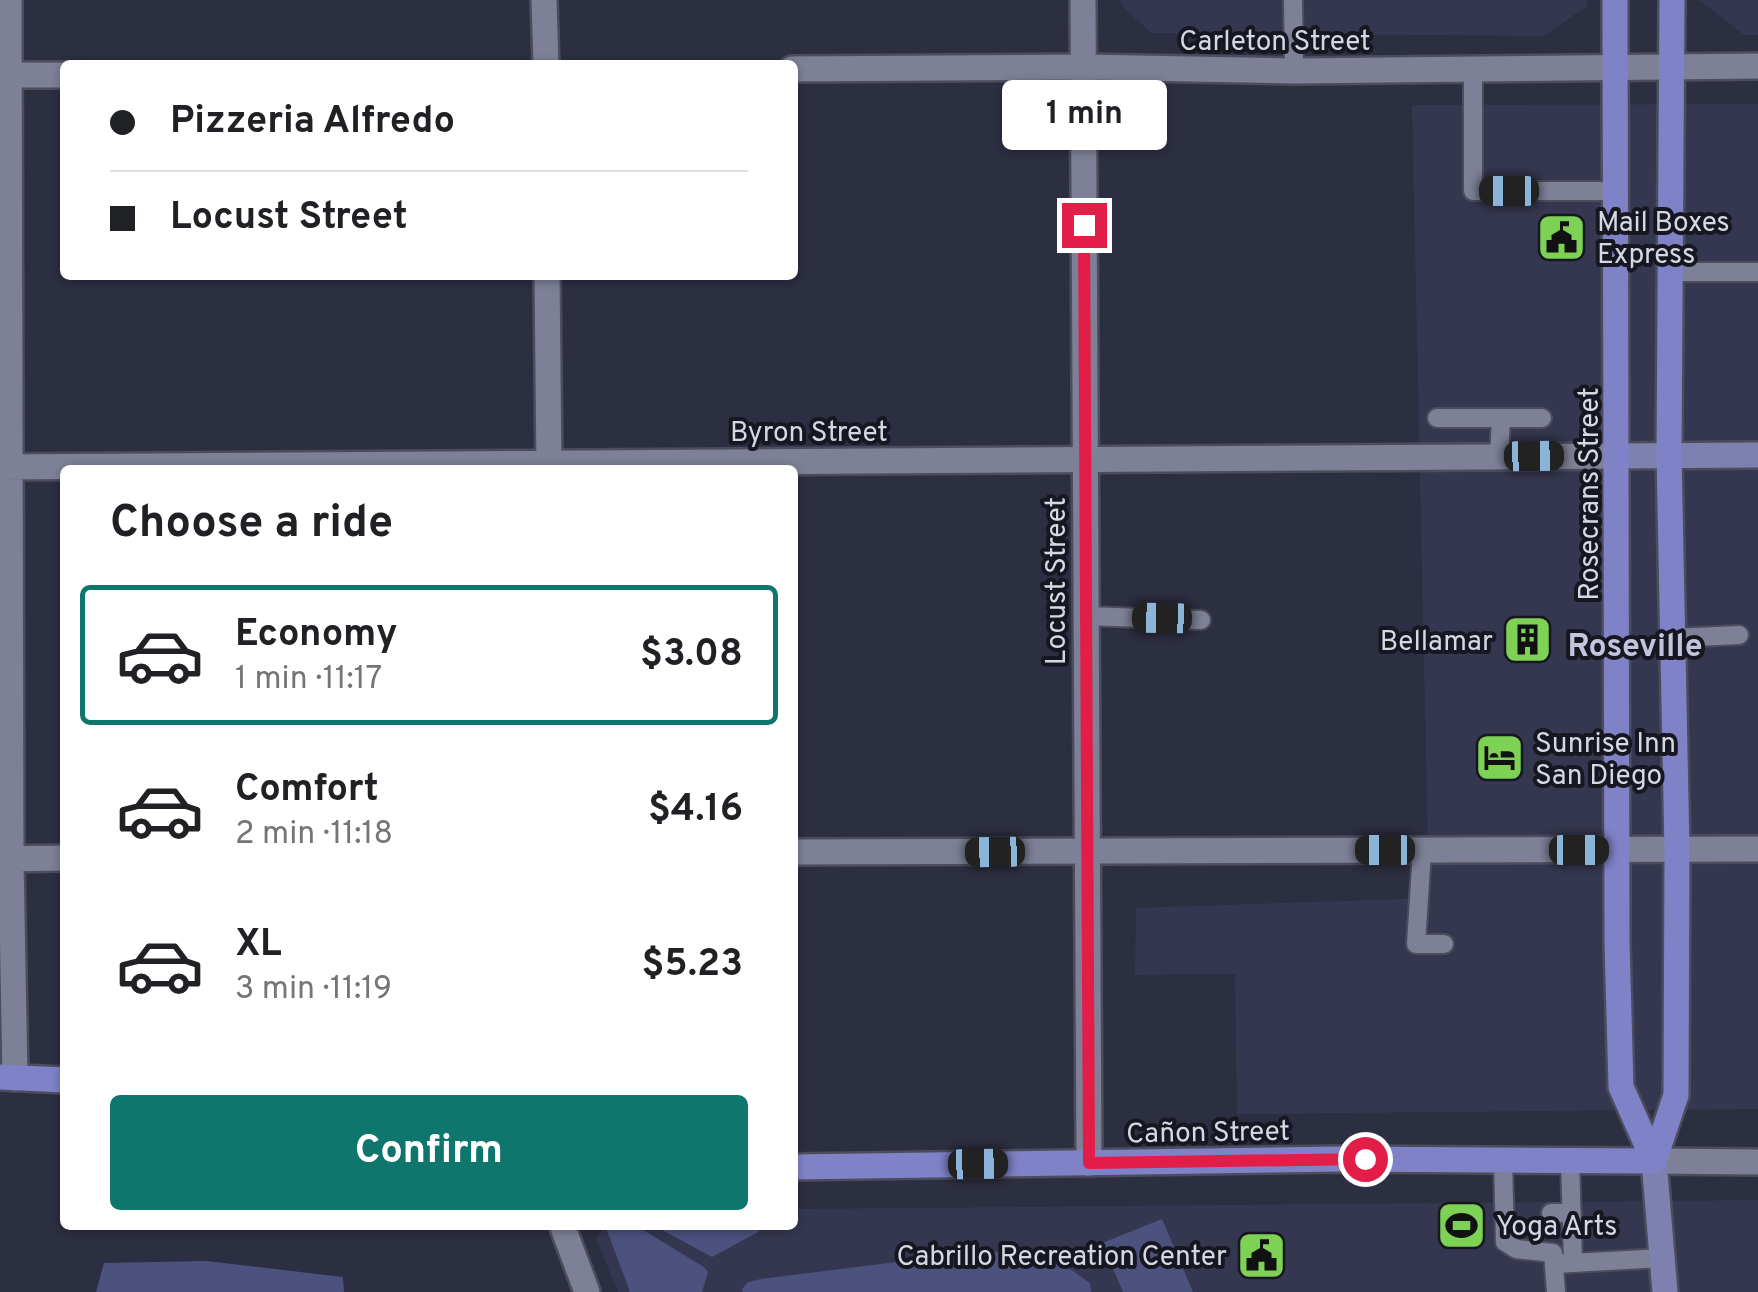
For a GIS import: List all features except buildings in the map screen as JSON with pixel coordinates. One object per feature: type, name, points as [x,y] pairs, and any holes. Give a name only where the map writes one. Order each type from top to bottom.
[{"type":"main road","name":"Rosecrans Street","points":[[1615,0],[1617,943],[1621,1087],[1654,1161],[1665,1292]]},
{"type":"main road","name":"Rosecrans Street","points":[[1654,1161],[1676,1095],[1677,850],[1669,455],[1672,0]]},
{"type":"main road","points":[[1618,456],[1758,455]]},
{"type":"main road","points":[[8,1078],[60,1080]]},
{"type":"main road","points":[[1570,1160],[1654,1161]]},
{"type":"main road","name":"Cañon Street","points":[[798,1166],[1570,1160]]},
{"type":"street","points":[[8,1078],[5,75],[9,0]]},
{"type":"street","points":[[544,0],[546,60]]},
{"type":"street","name":"Locust Street","points":[[1083,0],[1089,1163]]},
{"type":"street","name":"Carleton Street","points":[[798,68],[1294,71],[1758,66]]},
{"type":"street","points":[[5,75],[60,74]]},
{"type":"street","points":[[547,280],[548,465]]},
{"type":"street","name":"Byron Street","points":[[656,465],[1618,456]]},
{"type":"street","name":"Byron Street","points":[[5,467],[60,467]]},
{"type":"street","points":[[798,852],[1758,849]]},
{"type":"street","points":[[6,859],[60,858]]},
{"type":"street","points":[[1654,1161],[1758,1162]]},
{"type":"street","points":[[564,1230],[587,1292]]},
{"type":"lane","points":[[1292,0],[1294,71]]},
{"type":"lane","points":[[1473,70],[1473,191],[1617,192]]},
{"type":"lane","points":[[1670,272],[1758,272]]},
{"type":"lane","points":[[1437,418],[1542,418]]},
{"type":"lane","points":[[1499,457],[1501,418]]},
{"type":"lane","points":[[1085,616],[1201,620]]},
{"type":"lane","points":[[1673,638],[1739,635]]},
{"type":"lane","points":[[1422,851],[1416,944],[1444,944]]},
{"type":"lane","points":[[1503,1160],[1512,1248],[1551,1251],[1564,1263],[1662,1258]]},
{"type":"lane","points":[[1556,1292],[1572,1233],[1570,1160]]},
{"type":"lane","points":[[1552,1213],[1572,1213]]},
{"type":"lane","points":[[1552,1234],[1572,1233]]},
{"type":"shaded area","points":[[1121,0],[1587,0],[1587,6],[1544,36],[1151,33],[1121,5]]},
{"type":"shaded area","points":[[1699,0],[1758,0],[1758,35],[1744,35]]},
{"type":"shaded area","points":[[1758,104],[1758,1109],[1237,1114],[1235,974],[1135,975],[1136,908],[1429,898],[1412,105]]},
{"type":"shaded area","points":[[1758,1200],[1758,1292],[618,1292],[596,1239],[602,1230],[798,1230],[798,1209]]},
{"type":"shaded area","points":[[1162,1219],[1193,1292],[1123,1292],[1102,1243]]},
{"type":"shaded area","points":[[607,1230],[643,1230],[708,1272],[702,1292],[630,1292]]},
{"type":"shaded area","points":[[662,1230],[758,1230],[712,1257]]},
{"type":"shaded area","points":[[1043,1250],[1090,1283],[1091,1292],[742,1289],[748,1282],[761,1279],[968,1253]]},
{"type":"shaded area","points":[[206,1261],[343,1277],[344,1292],[96,1292],[104,1263]]},
{"type":"place","name":"Mail Boxes Express","points":[[1562,237]]},
{"type":"place","name":"Bellamar","points":[[1528,640]]},
{"type":"place","name":"Sunrise Inn San Diego","points":[[1500,758]]},
{"type":"place","name":"Yoga Arts","points":[[1461,1225]]},
{"type":"place","name":"Cabrillo Recreation Center","points":[[1262,1255]]},
{"type":"district","name":"Roseville","points":[[1635,645]]},
{"type":"route","points":[[1084,225],[1089,1163],[1365,1159]]}]
